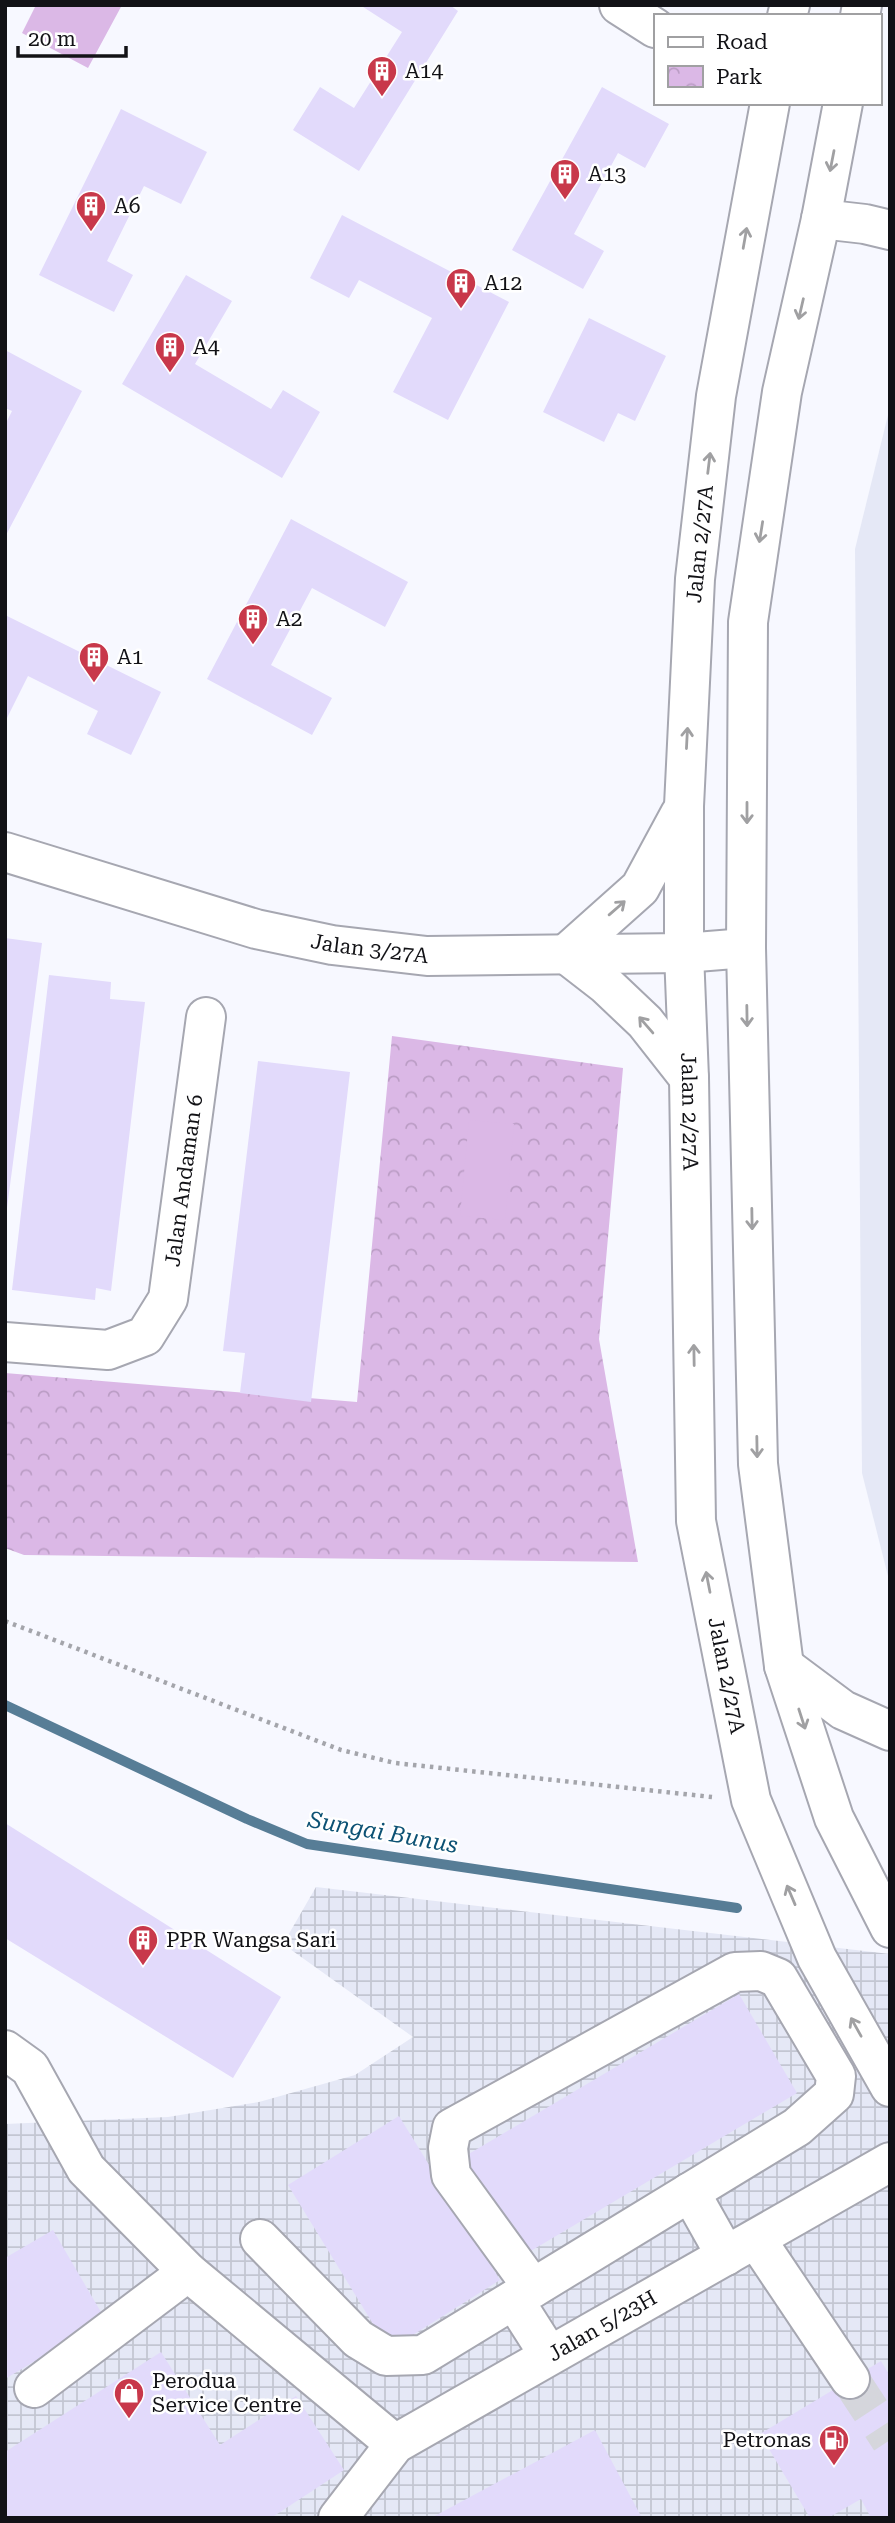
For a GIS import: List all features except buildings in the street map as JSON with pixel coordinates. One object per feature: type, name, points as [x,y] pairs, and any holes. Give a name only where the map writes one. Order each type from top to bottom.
[{"type":"main road","points":[[619,5],[654,27]]},
{"type":"main road","name":"Jalan 2/27A","points":[[770,105],[716,396],[695,579],[684,806],[684,953],[689,1079],[696,1521],[751,1800],[817,1958],[890,2087]]},
{"type":"main road","points":[[843,105],[821,219],[782,392],[748,622],[746,948],[758,1464],[784,1665],[834,1818],[890,1928]]},
{"type":"main road","points":[[821,219],[866,224],[890,230]]},
{"type":"main road","points":[[684,806],[640,888],[566,954],[606,985],[645,1022],[689,1079]]},
{"type":"main road","name":"Jalan 3/27A","points":[[5,852],[256,929],[332,945],[426,956],[684,953],[746,948]]},
{"type":"main road","name":"Jalan Andaman 6","points":[[5,1342],[107,1350],[145,1336],[167,1299],[206,1017]]},
{"type":"main road","points":[[784,1665],[843,1710],[890,1731]]},
{"type":"main road","points":[[260,2239],[358,2339],[386,2356],[423,2355],[523,2294],[690,2192],[797,2127],[834,2094],[836,2076],[778,1978],[761,1971],[735,1972],[452,2127],[447,2148],[452,2175],[523,2294],[549,2355]]},
{"type":"main road","points":[[14,2063],[86,2169],[188,2272],[395,2444]]},
{"type":"main road","name":"Jalan 5/23H","points":[[338,2518],[395,2444],[890,2162]]},
{"type":"main road","points":[[690,2192],[741,2247],[850,2379]]},
{"type":"main road","points":[[34,2388],[188,2272]]},
{"type":"path","points":[[5,1621],[341,1750],[395,1763],[751,1800]]},
{"type":"shaded area","points":[[890,407],[890,1584],[862,1473],[855,549]]},
{"type":"shaded area","points":[[316,1887],[890,1954],[890,2518],[5,2518],[5,2124],[168,2117],[259,2102],[355,2075],[413,2037],[283,1944]]},
{"type":"green space","points":[[36,5],[122,5],[88,68],[22,33]]},
{"type":"green space","points":[[392,1036],[623,1068],[599,1339],[638,1562],[24,1555],[5,1548],[5,1373],[357,1402]]},
{"type":"green space","points":[[469,1120],[514,1124],[505,1220],[460,1216]]},
{"type":"waterway","name":"Sungai Bunus","points":[[5,1705],[247,1819],[307,1844],[737,1908]]},
{"type":"tunnel","points":[[850,2379],[890,2440]]},
{"type":"place","name":"A14","points":[[382,98]]},
{"type":"place","name":"A13","points":[[565,201]]},
{"type":"place","name":"A6","points":[[91,233]]},
{"type":"place","name":"A12","points":[[461,310]]},
{"type":"place","name":"A4","points":[[170,374]]},
{"type":"place","name":"A2","points":[[253,646]]},
{"type":"place","name":"A1","points":[[94,684]]},
{"type":"place","name":"PPR Wangsa Sari","points":[[143,1967]]},
{"type":"place","name":"Perodua Service Centre","points":[[129,2420]]},
{"type":"place","name":"Petronas","points":[[834,2467]]}]
